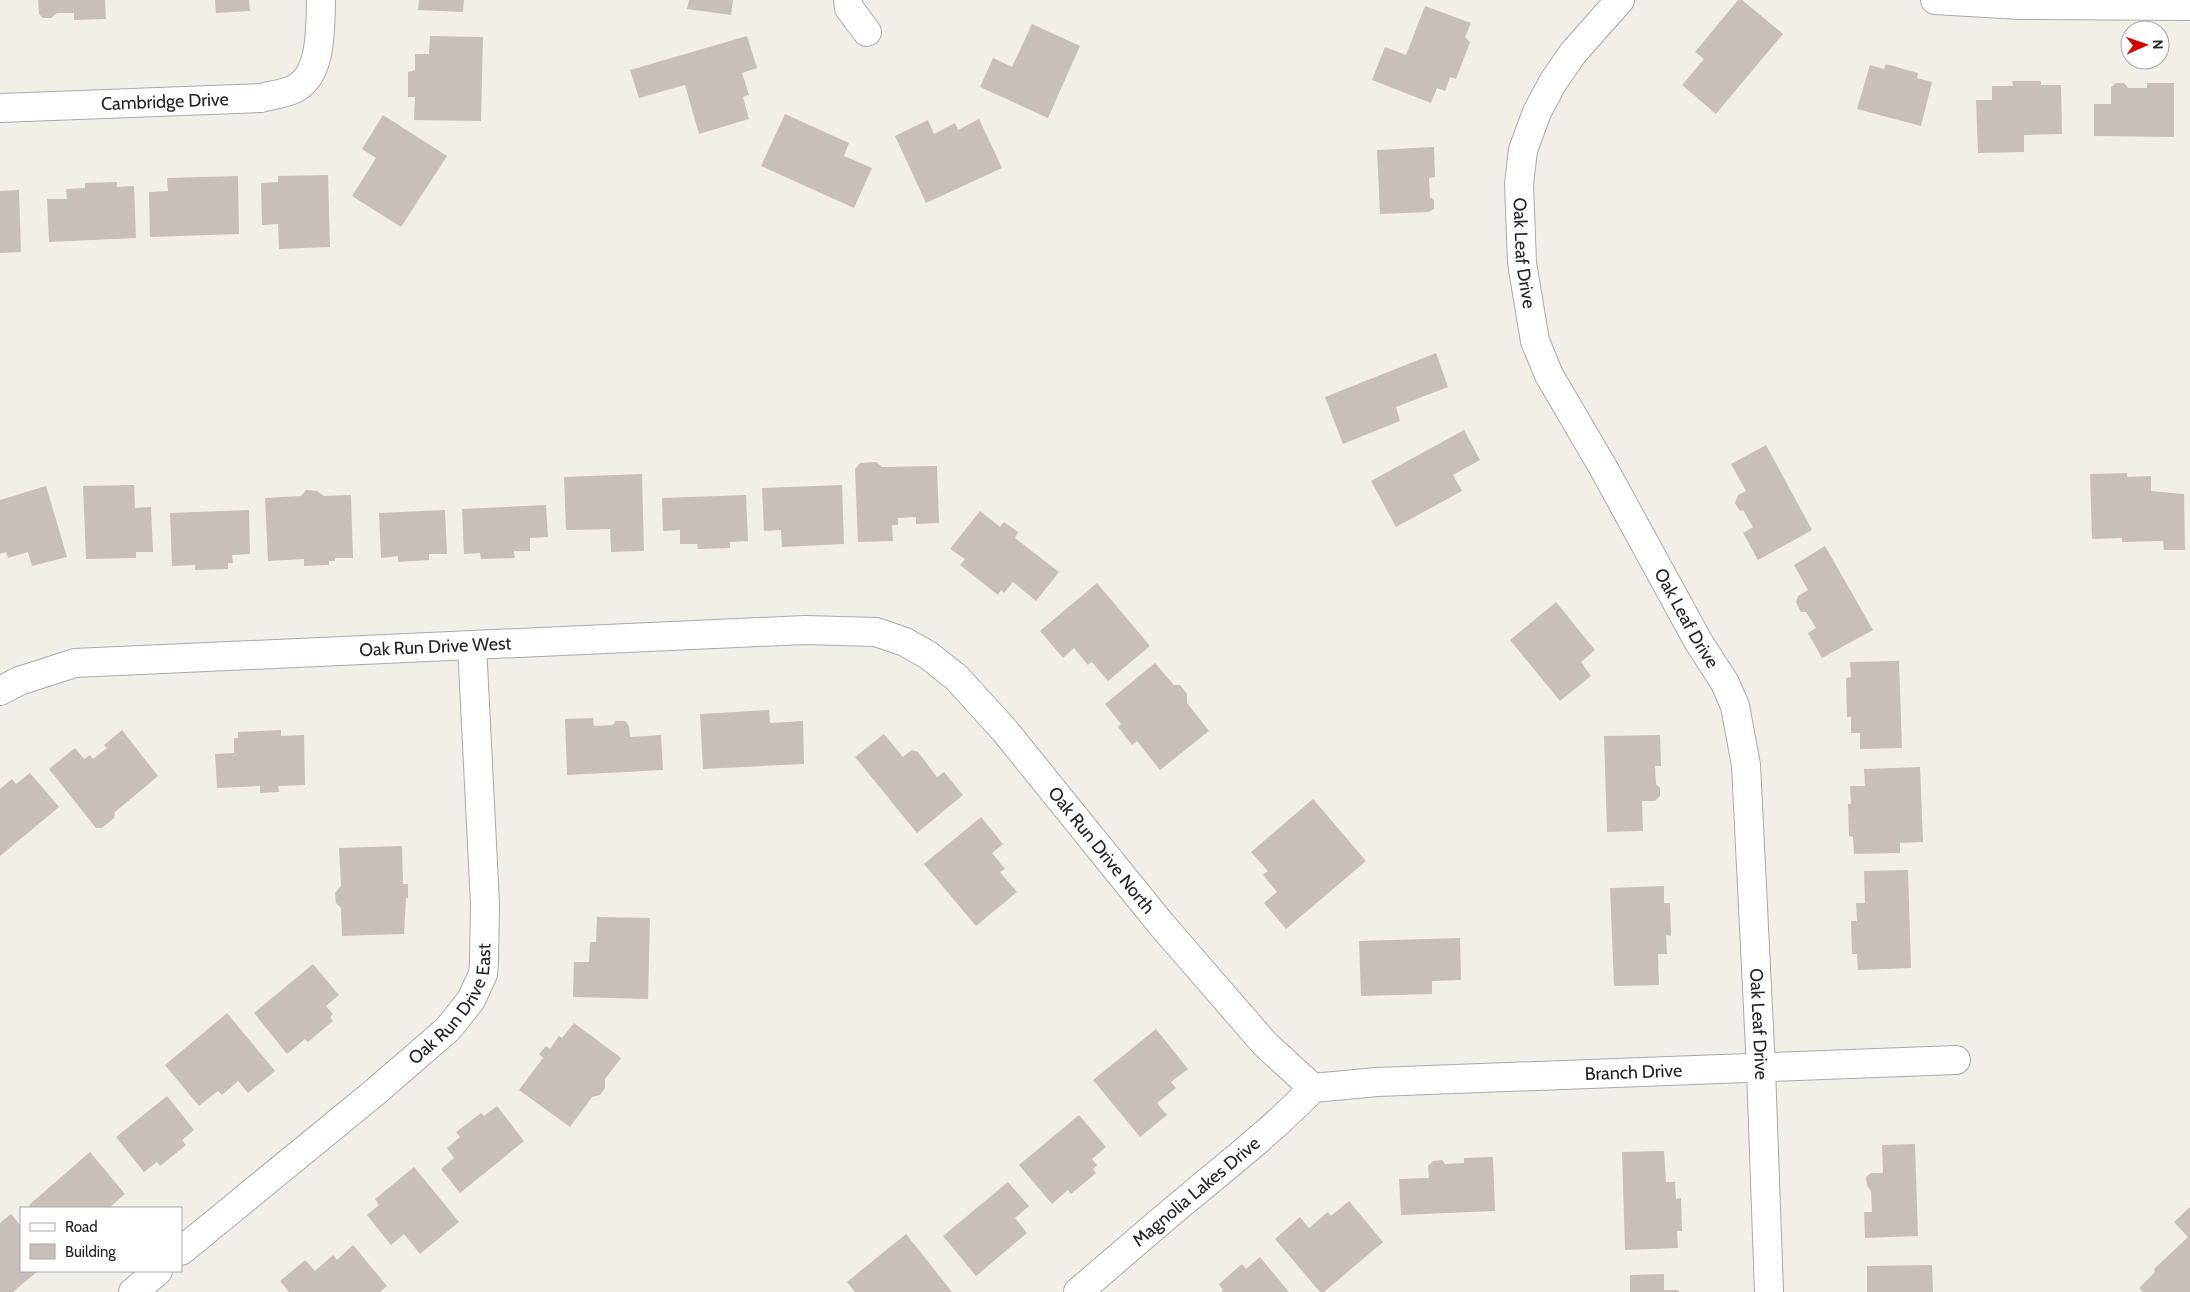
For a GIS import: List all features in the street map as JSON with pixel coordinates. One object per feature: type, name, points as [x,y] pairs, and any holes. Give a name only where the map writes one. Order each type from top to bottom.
[{"type":"street","name":"Cambridge Drive","points":[[0,108],[261,98],[294,89],[307,77],[314,62],[321,0]]},
{"type":"street","points":[[848,0],[849,8],[867,32]]},
{"type":"street","name":"Oak Leaf Drive","points":[[1620,0],[1573,54],[1553,82],[1537,112],[1523,150],[1519,184],[1522,263],[1535,341],[1549,375],[1604,469],[1698,640],[1725,683],[1735,706],[1746,766],[1761,1070],[1769,1292]]},
{"type":"street","points":[[1934,0],[2020,5],[2190,6]]},
{"type":"street","name":"Oak Run Drive West","points":[[0,691],[19,681],[75,663],[805,630],[876,632]]},
{"type":"street","name":"Oak Run Drive North","points":[[876,632],[905,642],[928,655],[957,678],[1005,731],[1161,924],[1265,1044],[1313,1088]]},
{"type":"street","name":"Oak Run Drive East","points":[[182,1250],[448,1030],[471,1000],[483,974],[485,914],[472,645]]},
{"type":"street","name":"Branch Drive","points":[[1313,1088],[1377,1082],[1761,1070],[1956,1060]]},
{"type":"street","name":"Magnolia Lakes Drive","points":[[1078,1292],[1192,1194],[1246,1152],[1285,1118],[1313,1088]]},
{"type":"street","points":[[133,1292],[157,1272]]},
{"type":"building","points":[[38,0],[105,0],[106,19],[74,20],[74,13],[57,13],[51,18],[43,18],[39,14]]},
{"type":"building","points":[[215,0],[249,0],[250,11],[216,13]]},
{"type":"building","points":[[419,0],[464,0],[463,12],[418,10]]},
{"type":"building","points":[[689,0],[733,0],[731,15],[687,9]]},
{"type":"building","points":[[1738,0],[1742,0],[1783,34],[1716,114],[1682,85],[1704,59],[1695,52]]},
{"type":"building","points":[[1425,6],[1471,23],[1465,37],[1470,42],[1456,79],[1450,77],[1445,91],[1437,88],[1431,103],[1372,80],[1385,47],[1406,55]]},
{"type":"building","points":[[1032,24],[1080,46],[1048,118],[980,87],[993,58],[1012,67]]},
{"type":"building","points":[[430,36],[483,37],[481,121],[414,120],[415,97],[408,97],[408,72],[415,70],[415,54],[429,54]]},
{"type":"building","points":[[747,36],[757,68],[742,73],[749,95],[743,97],[749,119],[699,134],[685,85],[639,98],[630,70]]},
{"type":"building","points":[[1886,64],[1918,73],[1917,78],[1932,82],[1921,126],[1857,109],[1870,65],[1884,69]]},
{"type":"building","points":[[2012,81],[2041,81],[2041,85],[2061,85],[2062,134],[2024,135],[2024,152],[1978,153],[1976,100],[1992,100],[1992,86],[2013,86]]},
{"type":"building","points":[[2116,83],[2124,83],[2128,88],[2147,88],[2147,83],[2174,83],[2174,137],[2094,136],[2094,104],[2111,104],[2111,87]]},
{"type":"building","points":[[785,114],[849,143],[844,156],[872,168],[854,208],[761,166]]},
{"type":"building","points":[[383,115],[447,156],[401,227],[352,196],[376,158],[362,149]]},
{"type":"building","points":[[979,119],[1002,168],[926,203],[895,136],[928,120],[934,134],[955,123],[958,130]]},
{"type":"building","points":[[1434,147],[1435,177],[1429,178],[1430,197],[1434,200],[1434,209],[1429,212],[1380,214],[1377,150]]},
{"type":"building","points":[[328,175],[330,247],[279,249],[278,224],[262,225],[261,183],[278,182],[278,176]]},
{"type":"building","points":[[238,176],[239,234],[150,237],[149,192],[168,191],[167,178]]},
{"type":"building","points":[[117,182],[117,187],[134,186],[136,238],[49,242],[47,199],[67,199],[66,189],[85,188],[85,183]]},
{"type":"building","points":[[19,190],[21,252],[0,253],[0,191]]},
{"type":"building","points":[[1436,353],[1448,387],[1396,407],[1400,421],[1343,444],[1325,397]]},
{"type":"building","points":[[1464,430],[1480,460],[1453,475],[1462,491],[1396,527],[1371,481]]},
{"type":"building","points":[[1766,445],[1812,530],[1758,560],[1743,533],[1753,527],[1743,510],[1740,511],[1735,503],[1738,495],[1746,491],[1731,464]]},
{"type":"building","points":[[876,462],[882,467],[937,466],[939,523],[916,524],[916,517],[898,518],[898,525],[892,525],[893,541],[858,542],[855,469],[860,463]]},
{"type":"building","points":[[2127,473],[2127,477],[2151,476],[2151,491],[2184,494],[2185,550],[2164,550],[2163,541],[2122,542],[2122,538],[2092,539],[2090,474]]},
{"type":"building","points":[[642,474],[644,551],[611,552],[610,529],[566,530],[564,477]]},
{"type":"building","points":[[134,485],[135,508],[151,507],[153,552],[136,552],[136,558],[86,559],[83,486]]},
{"type":"building","points":[[842,485],[844,544],[782,547],[781,530],[764,531],[762,488]]},
{"type":"building","points":[[46,486],[67,557],[32,566],[28,552],[8,558],[6,552],[0,554],[0,500]]},
{"type":"building","points":[[306,490],[317,491],[324,496],[351,495],[353,558],[335,558],[335,561],[329,561],[329,565],[304,566],[304,559],[268,561],[265,498],[301,496]]},
{"type":"building","points":[[746,495],[748,541],[730,542],[730,548],[698,549],[697,544],[680,544],[680,530],[663,531],[662,498]]},
{"type":"building","points":[[546,505],[548,537],[530,538],[530,551],[514,551],[515,558],[481,559],[480,553],[464,554],[462,509]]},
{"type":"building","points":[[249,510],[250,554],[232,555],[233,563],[228,563],[228,569],[195,570],[195,565],[172,566],[170,513]]},
{"type":"building","points":[[445,510],[447,554],[429,554],[429,560],[398,562],[398,556],[381,558],[379,513]]},
{"type":"building","points":[[980,511],[1000,527],[1004,522],[1018,532],[1015,538],[1059,572],[1036,601],[1013,582],[1004,593],[1001,590],[998,595],[960,565],[965,559],[950,549]]},
{"type":"building","points":[[1825,546],[1873,630],[1822,658],[1808,633],[1816,628],[1806,612],[1801,612],[1796,602],[1798,596],[1808,590],[1794,565]]},
{"type":"building","points":[[1097,583],[1150,646],[1108,681],[1092,662],[1088,665],[1074,648],[1063,658],[1040,631]]},
{"type":"building","points":[[1556,602],[1595,650],[1581,662],[1591,676],[1560,701],[1510,640]]},
{"type":"building","points":[[1899,661],[1902,748],[1860,749],[1860,733],[1851,733],[1851,717],[1847,717],[1846,678],[1851,677],[1850,662]]},
{"type":"building","points":[[1155,663],[1174,685],[1180,685],[1187,694],[1187,703],[1209,731],[1160,770],[1137,741],[1132,745],[1118,727],[1121,724],[1105,704]]},
{"type":"building","points":[[769,710],[770,723],[803,721],[804,764],[703,769],[700,714]]},
{"type":"building","points":[[593,718],[594,726],[613,725],[615,721],[625,721],[629,726],[630,737],[661,735],[663,770],[567,775],[565,719]]},
{"type":"building","points":[[122,730],[158,776],[115,812],[114,818],[102,828],[96,828],[49,769],[75,748],[84,759],[90,755],[93,759],[107,748],[104,745]]},
{"type":"building","points":[[281,730],[281,736],[304,735],[305,785],[278,786],[279,792],[260,793],[260,786],[217,788],[215,754],[234,753],[234,738],[238,738],[238,732]]},
{"type":"building","points":[[884,734],[903,757],[912,750],[918,752],[937,777],[944,772],[963,795],[917,833],[855,757]]},
{"type":"building","points":[[1660,735],[1661,766],[1655,766],[1656,784],[1660,788],[1660,796],[1655,801],[1642,801],[1643,831],[1607,832],[1604,736]]},
{"type":"building","points":[[1920,767],[1923,842],[1900,843],[1900,853],[1854,854],[1853,837],[1849,836],[1848,804],[1851,804],[1850,786],[1865,786],[1864,769]]},
{"type":"building","points":[[30,773],[59,807],[0,856],[0,789],[12,779],[16,784]]},
{"type":"building","points":[[1313,799],[1366,861],[1286,929],[1264,903],[1277,892],[1263,875],[1268,871],[1251,852]]},
{"type":"building","points":[[981,817],[1003,844],[992,853],[1005,869],[1000,872],[1017,892],[976,926],[924,864]]},
{"type":"building","points":[[402,846],[403,884],[408,884],[404,934],[342,936],[341,908],[336,903],[335,893],[341,886],[339,848]]},
{"type":"building","points":[[1908,870],[1911,968],[1858,970],[1857,954],[1852,954],[1851,921],[1857,921],[1856,903],[1865,903],[1864,871]]},
{"type":"building","points":[[1664,886],[1664,903],[1670,903],[1671,936],[1666,935],[1667,954],[1658,954],[1659,985],[1614,986],[1610,888]]},
{"type":"building","points":[[597,917],[650,918],[648,999],[573,997],[574,962],[589,962],[590,942],[596,942]]},
{"type":"building","points":[[1460,938],[1461,980],[1432,981],[1432,994],[1361,996],[1359,941]]},
{"type":"building","points":[[313,964],[339,995],[326,1006],[333,1014],[330,1017],[333,1021],[308,1042],[305,1039],[287,1054],[254,1013]]},
{"type":"building","points":[[227,1013],[275,1071],[248,1093],[238,1081],[222,1095],[218,1091],[199,1106],[165,1065]]},
{"type":"building","points":[[574,1023],[621,1058],[605,1079],[605,1088],[600,1095],[592,1097],[570,1127],[519,1090],[543,1058],[539,1054],[546,1046],[550,1049],[559,1036],[562,1038]]},
{"type":"building","points":[[1156,1029],[1188,1069],[1171,1082],[1176,1088],[1157,1103],[1167,1115],[1140,1137],[1093,1080]]},
{"type":"building","points":[[167,1096],[194,1130],[182,1140],[186,1145],[160,1166],[157,1162],[144,1172],[116,1137]]},
{"type":"building","points":[[497,1106],[524,1141],[460,1193],[441,1169],[454,1158],[447,1148],[460,1137],[456,1132],[481,1113],[484,1116]]},
{"type":"building","points":[[1079,1115],[1106,1147],[1092,1159],[1097,1165],[1093,1169],[1096,1173],[1071,1194],[1068,1190],[1052,1204],[1019,1165]]},
{"type":"building","points":[[1915,1144],[1918,1236],[1865,1238],[1864,1212],[1872,1212],[1871,1191],[1867,1186],[1866,1177],[1871,1173],[1883,1173],[1882,1145]]},
{"type":"building","points":[[1664,1151],[1666,1182],[1675,1182],[1676,1199],[1681,1198],[1682,1231],[1677,1231],[1678,1248],[1625,1250],[1622,1152]]},
{"type":"building","points":[[90,1152],[125,1194],[110,1207],[31,1207],[29,1205]]},
{"type":"building","points":[[1493,1157],[1495,1211],[1401,1215],[1399,1179],[1429,1178],[1428,1166],[1433,1161],[1442,1160],[1445,1164],[1464,1163],[1464,1158]]},
{"type":"building","points":[[414,1167],[459,1222],[420,1254],[404,1234],[391,1245],[367,1215],[379,1205],[375,1199]]},
{"type":"building","points":[[1008,1182],[1029,1206],[1015,1218],[1027,1233],[976,1276],[943,1236]]},
{"type":"building","points":[[1349,1201],[1383,1242],[1324,1292],[1320,1292],[1275,1239],[1300,1217],[1309,1228],[1328,1212],[1331,1216]]},
{"type":"building","points":[[2190,1207],[2190,1292],[2143,1292],[2139,1288],[2155,1272],[2154,1269],[2188,1237],[2174,1222]]},
{"type":"building","points":[[11,1214],[20,1225],[20,1272],[37,1272],[13,1292],[0,1292],[0,1223]]},
{"type":"building","points":[[906,1234],[952,1292],[855,1292],[847,1282]]},
{"type":"building","points":[[353,1245],[387,1286],[380,1292],[289,1292],[280,1281],[305,1260],[315,1271],[333,1255],[337,1260]]},
{"type":"building","points":[[1260,1257],[1289,1292],[1221,1292],[1223,1290],[1219,1284],[1242,1264],[1246,1269]]},
{"type":"building","points":[[1932,1265],[1933,1292],[1867,1292],[1867,1266]]},
{"type":"building","points":[[1664,1274],[1664,1290],[1677,1290],[1680,1292],[1630,1292],[1630,1275]]}]
